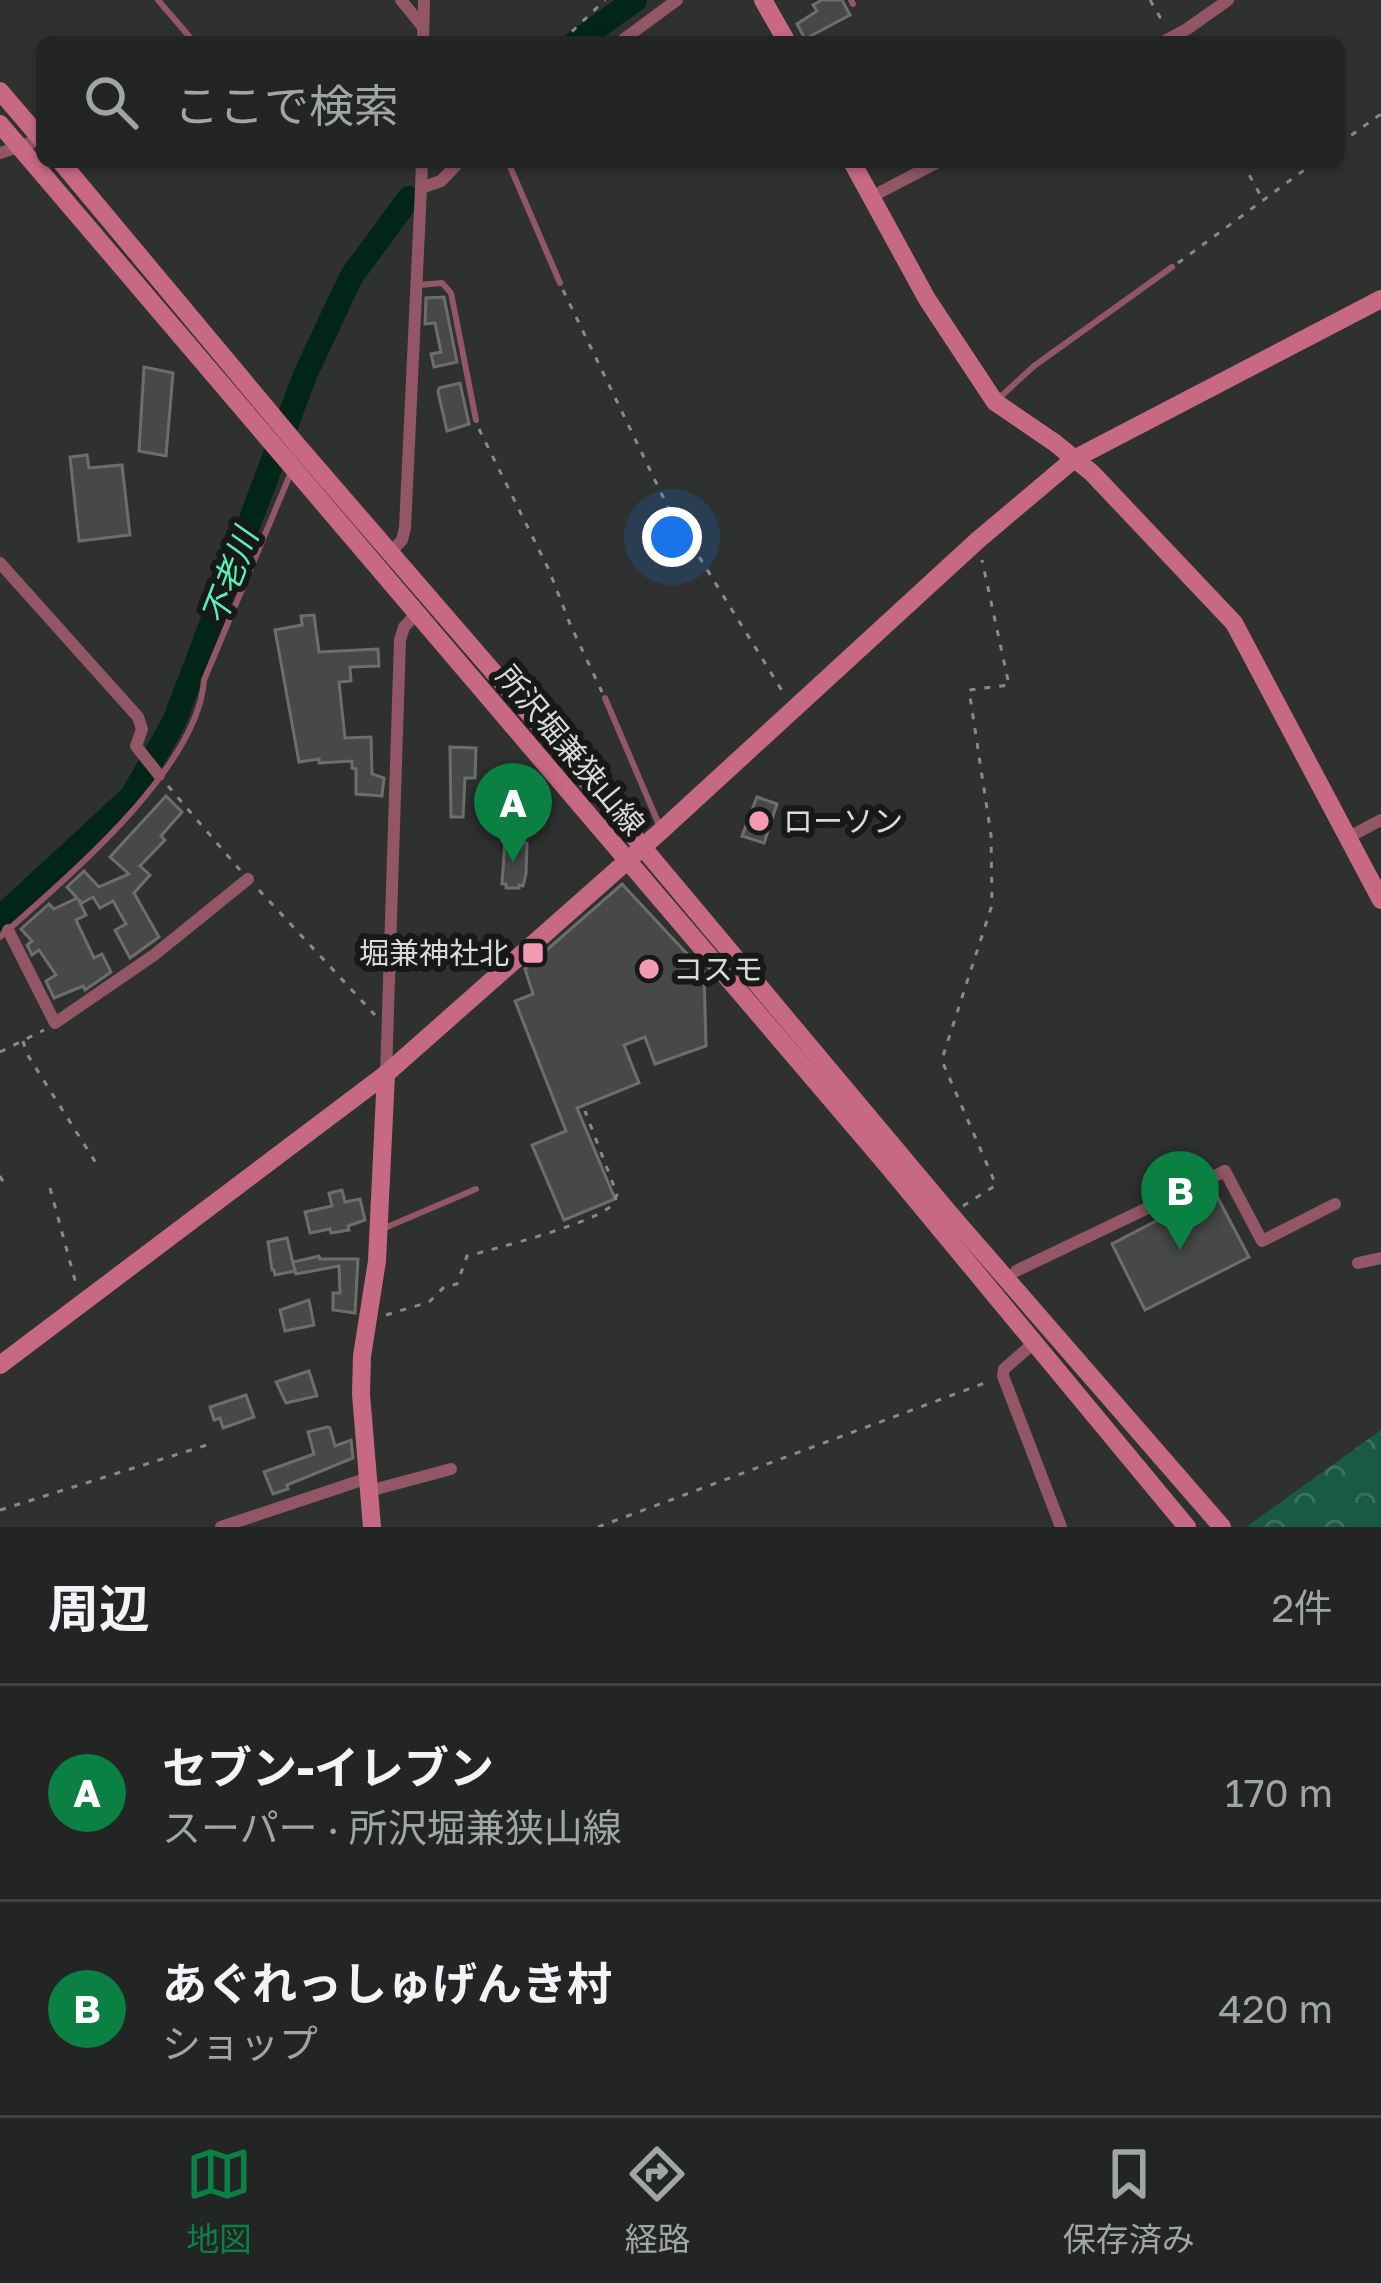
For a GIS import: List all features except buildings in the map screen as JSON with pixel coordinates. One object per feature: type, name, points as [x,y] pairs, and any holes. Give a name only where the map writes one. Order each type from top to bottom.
[{"type":"main road","points":[[763,0],[784,36]]},
{"type":"main road","points":[[0,91],[36,133]]},
{"type":"main road","name":"所沢堀兼狭山線","points":[[0,124],[9,150],[266,436],[390,554],[1222,1527]]},
{"type":"main road","name":"所沢堀兼狭山線","points":[[66,168],[274,416],[294,459],[417,613],[1187,1527]]},
{"type":"main road","points":[[855,168],[927,299],[994,403],[1092,472],[1234,623],[1381,900]]},
{"type":"main road","points":[[0,1365],[386,1074],[1074,459],[1381,299]]},
{"type":"main road","points":[[372,1527],[362,1356],[379,1231],[386,1074]]},
{"type":"street","points":[[401,0],[423,34]]},
{"type":"street","points":[[423,34],[424,0]]},
{"type":"street","points":[[628,36],[676,0]]},
{"type":"street","points":[[1174,36],[1228,0]]},
{"type":"street","points":[[390,554],[405,528],[422,168]]},
{"type":"street","points":[[421,188],[440,181],[453,168]]},
{"type":"street","points":[[871,197],[927,168]]},
{"type":"street","points":[[0,563],[137,717],[142,730],[136,746],[159,776]]},
{"type":"street","points":[[386,1074],[400,640],[417,613]]},
{"type":"street","points":[[1347,838],[1381,820]]},
{"type":"street","points":[[4,933],[56,1023],[154,955],[248,879]]},
{"type":"street","points":[[1016,1271],[1226,1171],[1262,1241],[1335,1204]]},
{"type":"street","points":[[1358,1263],[1381,1258]]},
{"type":"street","points":[[1035,1342],[1004,1369],[1004,1376],[1061,1527]]},
{"type":"street","points":[[221,1527],[368,1485],[451,1469]]},
{"type":"lane","points":[[158,0],[189,36]]},
{"type":"lane","points":[[511,168],[560,283]]},
{"type":"lane","points":[[994,403],[1034,366],[1172,267]]},
{"type":"lane","points":[[416,285],[442,283],[451,293],[476,420]]},
{"type":"lane","points":[[4,933],[124,820],[173,763],[191,730],[204,680],[294,459]]},
{"type":"lane","points":[[605,698],[662,830]]},
{"type":"lane","points":[[379,1231],[476,1189]]},
{"type":"path","points":[[567,36],[605,0]]},
{"type":"path","points":[[1150,0],[1166,36]]},
{"type":"path","points":[[1345,141],[1381,114]]},
{"type":"path","points":[[1245,168],[1263,200]]},
{"type":"path","points":[[1172,267],[1307,168]]},
{"type":"path","points":[[560,283],[667,505],[793,708]]},
{"type":"path","points":[[476,420],[605,698]]},
{"type":"path","points":[[950,1214],[996,1186],[945,1072],[943,1056],[992,905],[991,835],[969,690],[1009,685],[978,541]]},
{"type":"path","points":[[159,776],[387,1028]]},
{"type":"path","points":[[0,1052],[56,1023]]},
{"type":"path","points":[[23,1041],[96,1163]]},
{"type":"path","points":[[369,1320],[429,1302],[445,1287],[457,1284],[467,1256],[521,1242],[596,1215],[613,1204],[617,1194],[584,1111]]},
{"type":"path","points":[[0,1176],[6,1187]]},
{"type":"path","points":[[50,1188],[82,1303]]},
{"type":"path","points":[[598,1527],[1004,1376]]},
{"type":"path","points":[[0,1510],[207,1445]]},
{"type":"green space","points":[[1381,1430],[1381,1527],[1246,1527]]},
{"type":"waterway","name":"不老川","points":[[584,36],[635,0]]},
{"type":"waterway","name":"不老川","points":[[0,918],[132,796],[174,722],[306,373],[351,277],[409,198]]},
{"type":"place","name":"ローソン","points":[[759,821]]},
{"type":"place","name":"セブン-イレブン","points":[[513,862]]},
{"type":"place","name":"堀兼神社北","points":[[533,953]]},
{"type":"place","name":"コスモ","points":[[649,969]]},
{"type":"place","name":"あぐれっしゅげんき村","points":[[1180,1250]]}]
